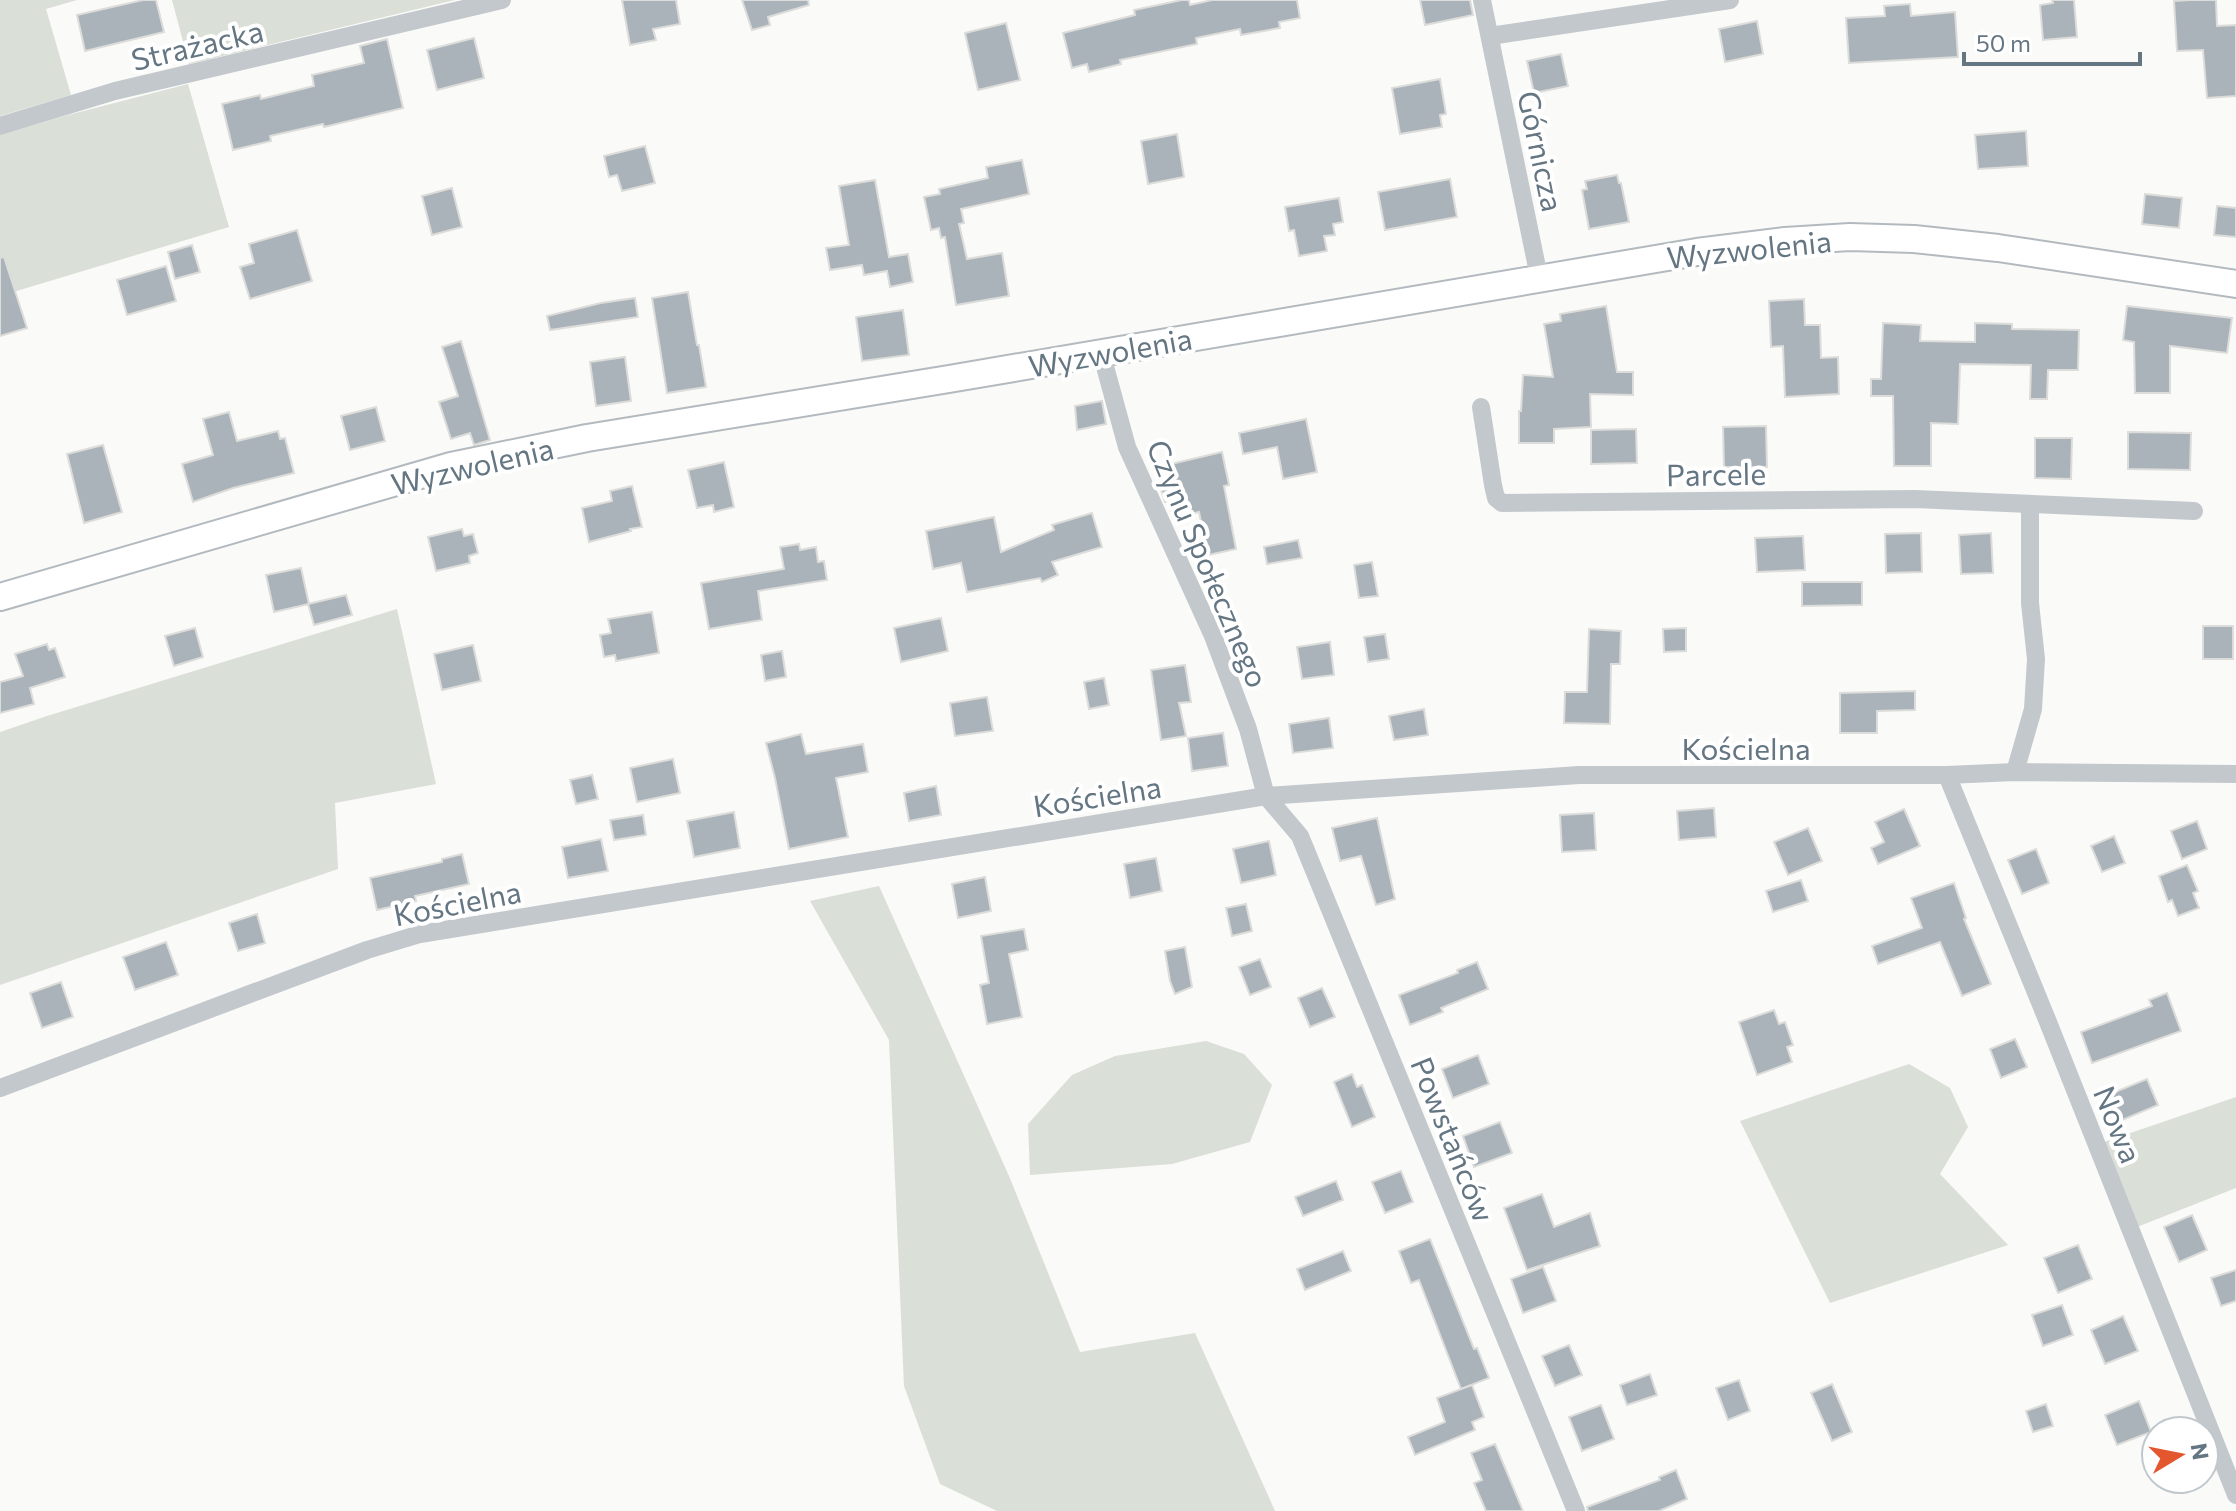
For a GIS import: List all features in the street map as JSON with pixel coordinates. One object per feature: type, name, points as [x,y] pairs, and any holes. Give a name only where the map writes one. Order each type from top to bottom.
[{"type":"main road","name":"Wyzwolenia","points":[[0,597],[451,466],[587,438],[1697,252],[1850,237],[1914,239],[1998,248],[2236,284]]},
{"type":"street","name":"Strażacka","points":[[0,126],[115,91],[502,0]]},
{"type":"street","name":"Górnicza","points":[[1482,0],[1539,277]]},
{"type":"street","points":[[1490,36],[1730,0]]},
{"type":"street","name":"Czynu Społecznego","points":[[1101,352],[1127,447],[1213,636],[1248,729],[1266,796]]},
{"type":"street","name":"Parcele","points":[[1481,407],[1493,485],[1496,498],[1502,503],[1915,499],[2194,511]]},
{"type":"street","points":[[2015,772],[2033,709],[2036,659],[2030,603],[2030,505]]},
{"type":"street","name":"Kościelna","points":[[0,1088],[367,950],[420,934],[1266,796],[1579,775],[2236,774]]},
{"type":"street","name":"Nowa","points":[[1947,775],[2236,1495]]},
{"type":"street","name":"Powstańców","points":[[1266,796],[1300,836],[1576,1511]]},
{"type":"shaded area","points":[[0,0],[77,0],[46,9],[71,95],[0,116]]},
{"type":"shaded area","points":[[172,0],[455,0],[189,64]]},
{"type":"shaded area","points":[[188,84],[229,227],[0,296],[0,135]]},
{"type":"shaded area","points":[[397,609],[436,784],[335,803],[338,869],[0,985],[0,732]]},
{"type":"shaded area","points":[[879,886],[1009,1176],[1080,1352],[1195,1333],[1275,1511],[997,1511],[940,1484],[904,1386],[889,1040],[810,901]]},
{"type":"shaded area","points":[[1206,1041],[1244,1054],[1272,1085],[1250,1142],[1172,1164],[1030,1175],[1028,1124],[1072,1075],[1115,1056]]},
{"type":"shaded area","points":[[1909,1064],[1950,1088],[1968,1127],[1940,1174],[2008,1245],[1830,1303],[1740,1121]]},
{"type":"shaded area","points":[[2236,1097],[2236,1188],[2137,1227],[2104,1142]]},
{"type":"building","points":[[143,0],[156,0],[164,32],[85,51],[77,15]]},
{"type":"building","points":[[622,0],[676,0],[680,24],[653,29],[656,40],[630,45]]},
{"type":"building","points":[[742,0],[808,0],[809,5],[768,17],[770,25],[752,30]]},
{"type":"building","points":[[1189,0],[1190,5],[1212,0],[1297,0],[1300,18],[1279,22],[1280,28],[1241,35],[1240,29],[1196,38],[1197,44],[1120,60],[1121,64],[1089,72],[1087,64],[1072,68],[1063,33],[1135,15],[1134,10]]},
{"type":"building","points":[[1420,0],[1470,0],[1473,15],[1425,25]]},
{"type":"building","points":[[2052,0],[2074,0],[2077,37],[2043,40],[2040,5],[2053,3]]},
{"type":"building","points":[[2216,0],[2217,26],[2236,25],[2236,96],[2207,98],[2203,50],[2177,51],[2174,1]]},
{"type":"building","points":[[1910,4],[1911,16],[1955,12],[1958,57],[1849,63],[1846,18],[1885,16],[1884,6]]},
{"type":"building","points":[[1757,21],[1763,54],[1725,62],[1719,29]]},
{"type":"building","points":[[1006,23],[1020,80],[978,90],[965,33]]},
{"type":"building","points":[[474,38],[484,78],[437,90],[427,50]]},
{"type":"building","points":[[387,39],[403,108],[270,136],[271,141],[233,150],[222,104],[260,95],[261,99],[314,86],[312,75],[364,63],[360,46]]},
{"type":"building","points":[[1561,54],[1568,86],[1534,93],[1527,61]]},
{"type":"building","points":[[1440,79],[1446,114],[1440,115],[1442,127],[1400,134],[1392,88]]},
{"type":"building","points":[[2026,131],[2028,166],[1978,169],[1975,135]]},
{"type":"building","points":[[1177,134],[1184,177],[1148,184],[1141,141]]},
{"type":"building","points":[[645,146],[655,183],[622,191],[617,175],[609,177],[604,156]]},
{"type":"building","points":[[1022,160],[1029,194],[961,209],[964,223],[959,224],[967,259],[1002,253],[1009,296],[956,305],[945,237],[941,238],[939,228],[931,230],[924,197],[940,194],[939,189],[988,178],[986,167]]},
{"type":"building","points":[[1617,175],[1629,222],[1589,229],[1582,190],[1587,189],[1585,181]]},
{"type":"building","points":[[1450,179],[1457,217],[1385,230],[1378,192]]},
{"type":"building","points":[[875,180],[889,257],[908,254],[913,282],[890,287],[887,271],[864,275],[862,265],[830,270],[826,248],[849,245],[839,186]]},
{"type":"building","points":[[452,188],[462,227],[432,235],[422,196]]},
{"type":"building","points":[[2145,194],[2182,198],[2179,228],[2142,224]]},
{"type":"building","points":[[1339,198],[1343,222],[1333,224],[1335,235],[1324,236],[1327,251],[1299,256],[1294,230],[1289,231],[1285,207]]},
{"type":"building","points":[[2217,206],[2236,208],[2236,237],[2214,235]]},
{"type":"building","points":[[297,230],[312,281],[250,299],[240,267],[254,263],[249,244]]},
{"type":"building","points":[[192,245],[200,272],[175,279],[168,252]]},
{"type":"building","points":[[4,257],[27,328],[0,336],[0,258]]},
{"type":"building","points":[[166,266],[176,301],[127,315],[117,280]]},
{"type":"building","points":[[688,292],[706,387],[667,393],[652,298]]},
{"type":"building","points":[[635,298],[638,317],[550,330],[547,316]]},
{"type":"building","points":[[1804,299],[1805,325],[1820,325],[1821,358],[1838,357],[1839,394],[1785,397],[1783,346],[1771,347],[1769,301]]},
{"type":"building","points":[[1606,306],[1617,372],[1633,372],[1633,395],[1590,394],[1591,427],[1554,429],[1554,443],[1519,443],[1523,375],[1553,377],[1544,324],[1561,321],[1560,314]]},
{"type":"building","points":[[2127,306],[2232,318],[2227,353],[2170,346],[2170,393],[2135,393],[2134,342],[2123,340]]},
{"type":"building","points":[[903,310],[909,355],[862,361],[856,317]]},
{"type":"building","points":[[1883,323],[1921,325],[1920,341],[1975,342],[1975,323],[2012,324],[2012,329],[2079,330],[2078,370],[2048,370],[2047,399],[2030,399],[2031,365],[1960,364],[1958,424],[1931,423],[1931,466],[1894,466],[1893,396],[1871,396],[1871,379],[1881,379]]},
{"type":"building","points":[[461,341],[490,440],[474,445],[470,433],[451,439],[439,402],[458,396],[442,347]]},
{"type":"building","points":[[625,357],[631,401],[596,406],[590,362]]},
{"type":"building","points":[[1102,401],[1106,424],[1077,430],[1075,406]]},
{"type":"building","points":[[376,407],[385,441],[350,450],[341,416]]},
{"type":"building","points":[[229,412],[237,441],[278,431],[280,439],[285,438],[294,473],[233,488],[193,502],[182,464],[213,455],[203,419]]},
{"type":"building","points":[[1306,419],[1317,472],[1283,479],[1277,447],[1243,454],[1239,433]]},
{"type":"building","points":[[1766,426],[1767,467],[1724,467],[1723,427]]},
{"type":"building","points":[[1636,429],[1637,463],[1591,464],[1591,430]]},
{"type":"building","points":[[2128,432],[2191,433],[2190,470],[2128,469]]},
{"type":"building","points":[[2035,438],[2072,438],[2071,479],[2035,478]]},
{"type":"building","points":[[103,445],[122,512],[84,523],[67,454]]},
{"type":"building","points":[[1222,452],[1229,485],[1224,486],[1236,549],[1208,555],[1199,512],[1173,518],[1158,480],[1174,477],[1171,464]]},
{"type":"building","points":[[724,462],[734,507],[714,512],[713,505],[697,508],[688,470]]},
{"type":"building","points":[[632,486],[642,527],[589,542],[582,508],[612,501],[610,491]]},
{"type":"building","points":[[1092,513],[1102,547],[1052,562],[1058,575],[1042,582],[1040,578],[967,592],[961,563],[933,569],[926,531],[994,517],[1001,552],[1054,530],[1052,525]]},
{"type":"building","points":[[462,529],[464,536],[473,534],[478,553],[469,556],[470,563],[436,571],[428,537]]},
{"type":"building","points":[[1921,533],[1922,572],[1886,573],[1885,534]]},
{"type":"building","points":[[1991,533],[1993,573],[1961,574],[1959,535]]},
{"type":"building","points":[[1803,536],[1805,570],[1757,572],[1755,538]]},
{"type":"building","points":[[1298,540],[1302,558],[1267,564],[1264,547]]},
{"type":"building","points":[[799,544],[800,550],[816,547],[818,562],[824,561],[827,580],[758,591],[762,620],[709,629],[701,583],[784,569],[780,547]]},
{"type":"building","points":[[1372,562],[1378,596],[1359,598],[1354,565]]},
{"type":"building","points":[[301,568],[309,604],[274,612],[266,575]]},
{"type":"building","points":[[1802,582],[1862,582],[1862,605],[1802,606]]},
{"type":"building","points":[[346,595],[352,615],[314,625],[308,604]]},
{"type":"building","points":[[652,612],[659,653],[616,661],[615,655],[604,657],[600,635],[611,633],[608,619]]},
{"type":"building","points":[[941,618],[948,651],[901,662],[894,628]]},
{"type":"building","points":[[2203,626],[2233,626],[2233,659],[2203,659]]},
{"type":"building","points":[[195,628],[203,657],[174,666],[165,636]]},
{"type":"building","points":[[1686,628],[1686,651],[1664,652],[1663,629]]},
{"type":"building","points":[[1589,629],[1621,631],[1620,664],[1611,664],[1610,724],[1564,723],[1565,692],[1587,692]]},
{"type":"building","points":[[1385,634],[1389,659],[1368,662],[1364,637]]},
{"type":"building","points":[[1330,642],[1334,675],[1302,679],[1297,647]]},
{"type":"building","points":[[47,644],[49,650],[55,648],[65,677],[30,688],[34,704],[0,713],[0,682],[23,676],[15,654]]},
{"type":"building","points":[[473,645],[481,681],[442,690],[434,654]]},
{"type":"building","points":[[782,651],[786,677],[765,681],[761,655]]},
{"type":"building","points":[[1185,665],[1191,702],[1179,703],[1186,736],[1161,740],[1151,670]]},
{"type":"building","points":[[1104,678],[1109,705],[1089,709],[1084,682]]},
{"type":"building","points":[[1915,691],[1915,710],[1877,711],[1877,733],[1840,733],[1840,693]]},
{"type":"building","points":[[987,697],[993,731],[955,736],[950,703]]},
{"type":"building","points":[[1424,709],[1428,735],[1394,740],[1389,716]]},
{"type":"building","points":[[1329,718],[1333,748],[1293,753],[1289,724]]},
{"type":"building","points":[[1223,733],[1228,766],[1192,771],[1188,738]]},
{"type":"building","points":[[801,734],[806,754],[863,744],[868,772],[836,778],[848,837],[789,849],[766,743]]},
{"type":"building","points":[[673,759],[680,793],[637,802],[630,768]]},
{"type":"building","points":[[592,775],[598,799],[576,804],[570,780]]},
{"type":"building","points":[[936,786],[941,815],[909,821],[904,793]]},
{"type":"building","points":[[1714,808],[1716,837],[1679,840],[1677,811]]},
{"type":"building","points":[[1904,809],[1920,846],[1878,864],[1871,848],[1884,842],[1875,822]]},
{"type":"building","points":[[734,812],[740,848],[694,857],[687,821]]},
{"type":"building","points":[[1594,813],[1596,850],[1562,852],[1560,815]]},
{"type":"building","points":[[643,815],[646,835],[614,840],[610,820]]},
{"type":"building","points":[[1377,818],[1395,899],[1376,905],[1361,856],[1340,861],[1332,828]]},
{"type":"building","points":[[2197,821],[2207,849],[2182,859],[2171,831]]},
{"type":"building","points":[[1808,828],[1822,861],[1788,875],[1774,842]]},
{"type":"building","points":[[2114,836],[2125,863],[2102,872],[2091,846]]},
{"type":"building","points":[[601,839],[608,871],[568,878],[562,847]]},
{"type":"building","points":[[1269,841],[1276,875],[1241,883],[1233,849]]},
{"type":"building","points":[[2036,849],[2049,883],[2022,894],[2008,860]]},
{"type":"building","points":[[462,854],[469,884],[415,896],[416,901],[377,910],[370,878],[442,862],[442,859]]},
{"type":"building","points":[[1156,858],[1162,891],[1130,898],[1124,864]]},
{"type":"building","points":[[2187,865],[2198,891],[2193,893],[2199,908],[2178,916],[2172,900],[2168,902],[2159,876]]},
{"type":"building","points":[[985,877],[991,911],[958,918],[952,884]]},
{"type":"building","points":[[1801,880],[1808,901],[1773,912],[1766,891]]},
{"type":"building","points":[[1954,883],[1964,919],[1991,984],[1962,996],[1940,942],[1878,964],[1872,946],[1922,928],[1911,898]]},
{"type":"building","points":[[1246,904],[1252,931],[1232,936],[1226,908]]},
{"type":"building","points":[[257,914],[265,943],[238,951],[229,923]]},
{"type":"building","points":[[1024,929],[1028,950],[1009,954],[1022,1017],[987,1024],[980,985],[989,983],[981,936]]},
{"type":"building","points":[[166,942],[178,975],[135,990],[123,957]]},
{"type":"building","points":[[1185,947],[1192,987],[1175,994],[1165,951]]},
{"type":"building","points":[[1260,959],[1271,987],[1250,995],[1239,967]]},
{"type":"building","points":[[1477,962],[1488,989],[1441,1008],[1443,1012],[1410,1025],[1399,995],[1458,973],[1457,970]]},
{"type":"building","points":[[61,982],[73,1017],[42,1028],[30,993]]},
{"type":"building","points":[[1322,988],[1335,1017],[1310,1027],[1298,998]]},
{"type":"building","points":[[2167,993],[2181,1031],[2092,1063],[2081,1032],[2152,1006],[2149,1000]]},
{"type":"building","points":[[1774,1010],[1779,1024],[1785,1022],[1793,1045],[1787,1047],[1792,1062],[1757,1075],[1739,1022]]},
{"type":"building","points":[[2015,1039],[2027,1067],[2001,1078],[1990,1049]]},
{"type":"building","points":[[1478,1055],[1489,1084],[1453,1098],[1442,1069]]},
{"type":"building","points":[[1352,1074],[1357,1087],[1362,1085],[1375,1117],[1352,1127],[1334,1082]]},
{"type":"building","points":[[2147,1079],[2158,1105],[2120,1121],[2110,1094]]},
{"type":"building","points":[[1500,1122],[1512,1153],[1474,1167],[1463,1136]]},
{"type":"building","points":[[1401,1171],[1413,1202],[1385,1213],[1372,1182]]},
{"type":"building","points":[[1336,1181],[1343,1200],[1303,1216],[1295,1197]]},
{"type":"building","points":[[1542,1194],[1554,1227],[1590,1213],[1600,1246],[1527,1270],[1504,1208]]},
{"type":"building","points":[[2192,1215],[2207,1250],[2179,1262],[2164,1227]]},
{"type":"building","points":[[1430,1239],[1474,1349],[1477,1348],[1489,1378],[1461,1389],[1419,1280],[1411,1283],[1399,1251]]},
{"type":"building","points":[[2078,1245],[2092,1279],[2058,1293],[2044,1258]]},
{"type":"building","points":[[1343,1251],[1351,1271],[1305,1290],[1297,1269]]},
{"type":"building","points":[[1543,1267],[1556,1301],[1523,1313],[1511,1279]]},
{"type":"building","points":[[2236,1270],[2236,1301],[2221,1306],[2211,1278]]},
{"type":"building","points":[[2062,1305],[2073,1335],[2043,1346],[2032,1315]]},
{"type":"building","points":[[2123,1316],[2138,1351],[2105,1364],[2091,1330]]},
{"type":"building","points":[[1569,1345],[1582,1375],[1555,1386],[1542,1356]]},
{"type":"building","points":[[1650,1374],[1657,1395],[1627,1405],[1620,1385]]},
{"type":"building","points":[[1739,1380],[1750,1411],[1728,1420],[1716,1388]]},
{"type":"building","points":[[1832,1384],[1852,1432],[1832,1441],[1811,1393]]},
{"type":"building","points":[[1472,1385],[1484,1417],[1472,1422],[1475,1430],[1415,1455],[1408,1437],[1445,1422],[1437,1398]]},
{"type":"building","points":[[2139,1401],[2144,1415],[2140,1415],[2140,1436],[2117,1445],[2105,1415]]},
{"type":"building","points":[[2046,1404],[2053,1426],[2033,1432],[2026,1411]]},
{"type":"building","points":[[1601,1405],[1614,1439],[1582,1451],[1569,1417]]},
{"type":"building","points":[[1495,1444],[1523,1511],[1486,1511],[1474,1483],[1482,1480],[1471,1453]]},
{"type":"building","points":[[1676,1470],[1687,1499],[1659,1511],[1588,1511],[1587,1507],[1660,1480],[1659,1477]]}]
